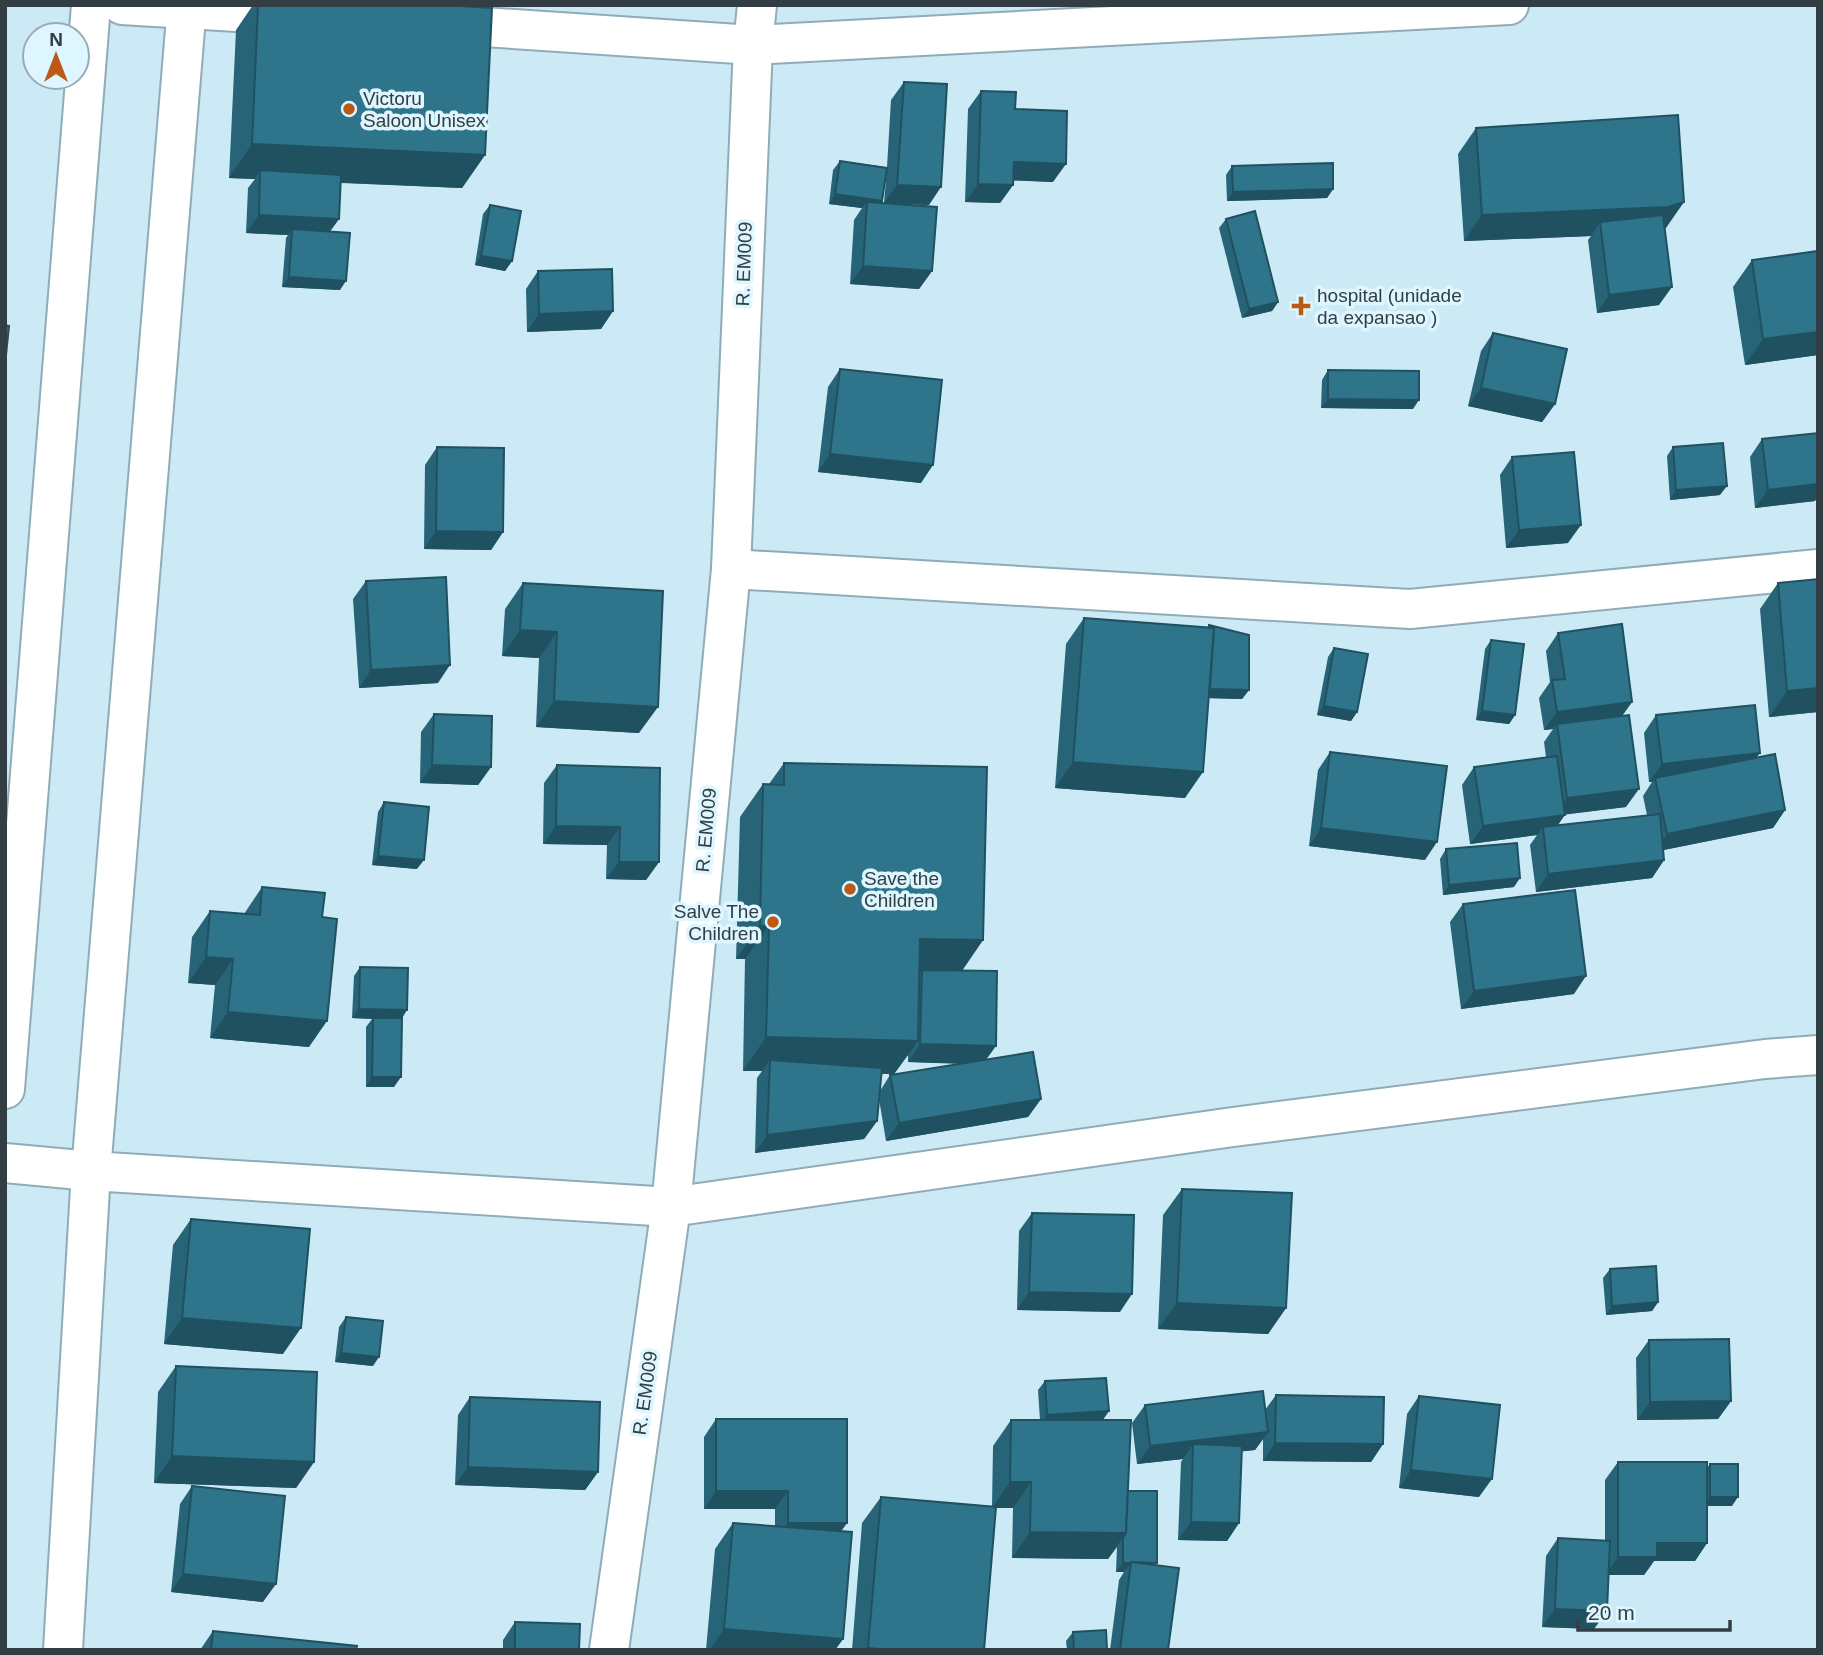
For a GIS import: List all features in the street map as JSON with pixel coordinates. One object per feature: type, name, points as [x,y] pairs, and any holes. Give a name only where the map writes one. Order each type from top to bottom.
[{"type":"street","points":[[5,1089],[91,5]]},
{"type":"street","points":[[122,5],[339,18]]},
{"type":"street","name":"R. EM009","points":[[609,1650],[671,1208],[731,569],[753,45],[757,5]]},
{"type":"street","points":[[408,23],[753,45],[1509,5]]},
{"type":"street","points":[[63,1650],[91,1171],[187,7]]},
{"type":"street","points":[[731,569],[1410,610],[1818,569]]},
{"type":"street","points":[[5,1163],[91,1171],[671,1208],[1233,1127],[1765,1059],[1818,1055]]},
{"type":"building","name":"Victoru Saloon Unisex","points":[[258,5],[443,5],[492,8],[485,155],[252,144]]},
{"type":"building","points":[[904,82],[947,84],[941,187],[897,185]]},
{"type":"building","points":[[981,91],[1016,92],[1015,109],[1067,111],[1066,164],[1014,162],[1013,185],[978,184]]},
{"type":"building","points":[[1678,115],[1684,202],[1668,207],[1482,215],[1476,128]]},
{"type":"building","points":[[840,161],[887,168],[882,201],[835,194]]},
{"type":"building","points":[[1333,163],[1333,189],[1233,192],[1232,166]]},
{"type":"building","points":[[260,170],[341,175],[339,219],[259,215]]},
{"type":"building","points":[[867,202],[937,207],[932,271],[863,266]]},
{"type":"building","points":[[490,205],[521,211],[512,261],[481,256]]},
{"type":"building","points":[[1255,211],[1278,302],[1249,309],[1226,219]]},
{"type":"building","points":[[1663,215],[1672,287],[1609,295],[1600,222]]},
{"type":"building","points":[[292,229],[350,233],[346,281],[289,277]]},
{"type":"building","points":[[1818,251],[1818,332],[1763,339],[1752,260]]},
{"type":"building","points":[[612,269],[613,311],[539,314],[538,271]]},
{"type":"building","points":[[5,325],[9,326],[5,365]]},
{"type":"building","points":[[1493,333],[1567,349],[1555,404],[1481,388]]},
{"type":"building","points":[[840,369],[942,380],[933,465],[830,454]]},
{"type":"building","points":[[1328,370],[1419,371],[1419,400],[1328,399]]},
{"type":"building","points":[[1818,433],[1818,484],[1768,490],[1762,439]]},
{"type":"building","points":[[1723,443],[1727,486],[1676,490],[1673,447]]},
{"type":"building","points":[[437,447],[504,448],[503,532],[436,531]]},
{"type":"building","points":[[1574,452],[1581,525],[1519,530],[1512,457]]},
{"type":"building","points":[[446,577],[450,665],[371,670],[366,581]]},
{"type":"building","points":[[1818,579],[1818,688],[1787,691],[1778,583]]},
{"type":"building","points":[[523,583],[663,591],[658,707],[554,701],[557,632],[520,630]]},
{"type":"building","points":[[1084,618],[1214,628],[1203,772],[1073,762]]},
{"type":"building","points":[[1622,624],[1632,702],[1557,712],[1552,680],[1565,679],[1558,633]]},
{"type":"building","points":[[1209,625],[1249,635],[1249,690],[1210,689],[1214,628]]},
{"type":"building","points":[[1491,640],[1524,644],[1515,715],[1482,711]]},
{"type":"building","points":[[1334,648],[1368,654],[1357,712],[1324,706]]},
{"type":"building","points":[[1755,705],[1760,753],[1662,764],[1656,715]]},
{"type":"building","points":[[434,714],[492,716],[491,767],[432,765]]},
{"type":"building","points":[[1629,715],[1639,789],[1567,798],[1557,724]]},
{"type":"building","points":[[1330,752],[1447,766],[1437,842],[1321,828]]},
{"type":"building","points":[[1775,754],[1785,810],[1667,834],[1655,778]]},
{"type":"building","points":[[1557,756],[1565,815],[1483,826],[1474,767]]},
{"type":"building","name":"Save the Children","points":[[784,763],[987,767],[983,940],[920,939],[918,1041],[766,1037],[769,926],[760,926],[763,784],[784,785]]},
{"type":"building","points":[[557,765],[660,768],[659,862],[619,862],[620,827],[556,826]]},
{"type":"building","points":[[384,802],[429,807],[424,860],[378,856]]},
{"type":"building","points":[[1660,814],[1664,860],[1548,874],[1543,827]]},
{"type":"building","points":[[1517,843],[1520,878],[1449,885],[1446,849]]},
{"type":"building","points":[[262,887],[325,893],[322,917],[337,919],[327,1021],[228,1012],[233,959],[206,957],[210,911],[260,915]]},
{"type":"building","points":[[1575,890],[1586,976],[1474,991],[1463,904]]},
{"type":"building","points":[[360,967],[408,968],[407,1010],[359,1009]]},
{"type":"building","points":[[922,970],[997,971],[996,1046],[920,1044]]},
{"type":"building","points":[[373,1018],[402,1018],[401,1077],[372,1077]]},
{"type":"building","points":[[1033,1052],[1041,1099],[899,1123],[890,1075]]},
{"type":"building","points":[[770,1060],[882,1068],[877,1121],[767,1135]]},
{"type":"building","points":[[1182,1189],[1292,1193],[1286,1308],[1177,1303]]},
{"type":"building","points":[[1032,1213],[1134,1215],[1132,1294],[1029,1292]]},
{"type":"building","points":[[191,1219],[310,1229],[301,1328],[182,1318]]},
{"type":"building","points":[[1656,1266],[1658,1302],[1612,1306],[1610,1269]]},
{"type":"building","points":[[346,1317],[383,1321],[379,1357],[341,1353]]},
{"type":"building","points":[[1729,1339],[1731,1401],[1650,1402],[1649,1340]]},
{"type":"building","points":[[176,1366],[317,1372],[314,1462],[172,1456]]},
{"type":"building","points":[[1106,1378],[1109,1411],[1047,1415],[1045,1381]]},
{"type":"building","points":[[1263,1391],[1268,1432],[1150,1446],[1145,1405]]},
{"type":"building","points":[[1276,1395],[1384,1397],[1383,1444],[1275,1443]]},
{"type":"building","points":[[1419,1396],[1500,1405],[1492,1479],[1411,1470]]},
{"type":"building","points":[[470,1397],[600,1402],[598,1472],[468,1467]]},
{"type":"building","points":[[716,1419],[847,1419],[847,1523],[788,1523],[788,1491],[716,1491]]},
{"type":"building","points":[[1011,1420],[1131,1420],[1126,1533],[1030,1532],[1031,1482],[1010,1482]]},
{"type":"building","points":[[1193,1444],[1242,1446],[1239,1523],[1191,1522]]},
{"type":"building","points":[[1618,1462],[1707,1462],[1707,1543],[1657,1543],[1657,1557],[1618,1557]]},
{"type":"building","points":[[1710,1464],[1738,1464],[1738,1497],[1710,1497]]},
{"type":"building","points":[[192,1486],[285,1496],[276,1584],[183,1574]]},
{"type":"building","points":[[1128,1491],[1157,1491],[1157,1563],[1123,1563]]},
{"type":"building","points":[[881,1497],[996,1507],[984,1650],[868,1648]]},
{"type":"building","points":[[733,1523],[852,1532],[843,1639],[724,1629]]},
{"type":"building","points":[[1558,1538],[1610,1541],[1607,1611],[1555,1609]]},
{"type":"building","points":[[1131,1562],[1179,1568],[1168,1650],[1120,1650]]},
{"type":"building","points":[[515,1622],[580,1624],[579,1650],[515,1650]]},
{"type":"building","points":[[1106,1630],[1107,1650],[1074,1650],[1073,1632]]},
{"type":"building","points":[[213,1631],[357,1646],[356,1650],[211,1650]]},
{"type":"place","name":"Victoru Saloon Unisex","points":[[349,109]]},
{"type":"place","name":"hospital (unidade da expansao )","points":[[1301,306]]},
{"type":"place","name":"Save the Children","points":[[850,889]]},
{"type":"place","name":"Salve The Children","points":[[773,922]]}]
